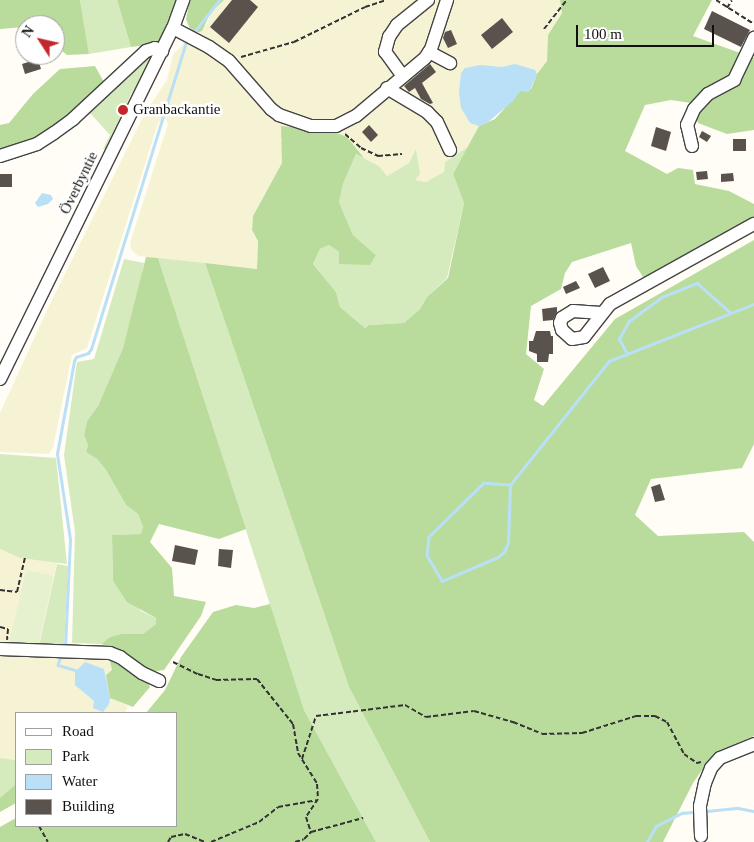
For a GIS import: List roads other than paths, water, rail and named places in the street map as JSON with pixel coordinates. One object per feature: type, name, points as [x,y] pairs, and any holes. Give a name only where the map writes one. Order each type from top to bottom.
[{"type":"street","name":"Överbyntie","points":[[0,379],[162,51],[183,0]]},
{"type":"street","points":[[402,75],[385,52],[389,37],[397,25],[428,0]]},
{"type":"street","points":[[173,28],[209,46],[229,61],[279,115],[310,126],[336,126],[356,116],[402,75],[425,58],[429,52],[445,1]]},
{"type":"street","points":[[692,146],[687,125],[694,109],[708,94],[734,80],[754,38]]},
{"type":"street","points":[[0,156],[37,144],[54,133],[73,119],[146,52],[155,48],[162,51]]},
{"type":"street","points":[[429,52],[450,63]]},
{"type":"street","points":[[387,88],[427,112],[437,122],[450,150]]},
{"type":"street","points":[[601,313],[610,304],[754,224]]},
{"type":"street","points":[[3,649],[110,653],[159,681]]},
{"type":"street","points":[[701,836],[700,806],[705,783],[711,768],[720,758],[754,744]]},
{"type":"water","points":[[515,64],[535,70],[537,74],[529,92],[520,91],[514,100],[487,123],[479,126],[470,123],[461,108],[459,93],[461,73],[465,68],[480,65],[502,67]]},
{"type":"water","points":[[42,193],[51,195],[53,199],[48,204],[38,207],[35,203]]},
{"type":"water","points":[[85,662],[104,669],[110,698],[109,704],[103,712],[93,708],[94,701],[75,685],[75,672]]},
{"type":"waterway","points":[[195,31],[219,0]]},
{"type":"waterway","points":[[65,647],[70,539],[57,454],[74,361],[76,357],[88,353],[91,349],[186,43]]},
{"type":"waterway","points":[[627,354],[619,339],[629,321],[662,297],[697,283],[730,312]]},
{"type":"waterway","points":[[510,485],[484,483],[429,537],[427,555],[442,581],[498,557],[504,552],[508,543],[510,485],[609,361],[754,304]]},
{"type":"waterway","points":[[61,656],[58,665],[75,670]]},
{"type":"waterway","points":[[707,811],[738,808],[754,811]]},
{"type":"waterway","points":[[647,842],[656,826],[682,813],[692,812]]},
{"type":"place","name":"Granbackantie","points":[[123,110]]}]
